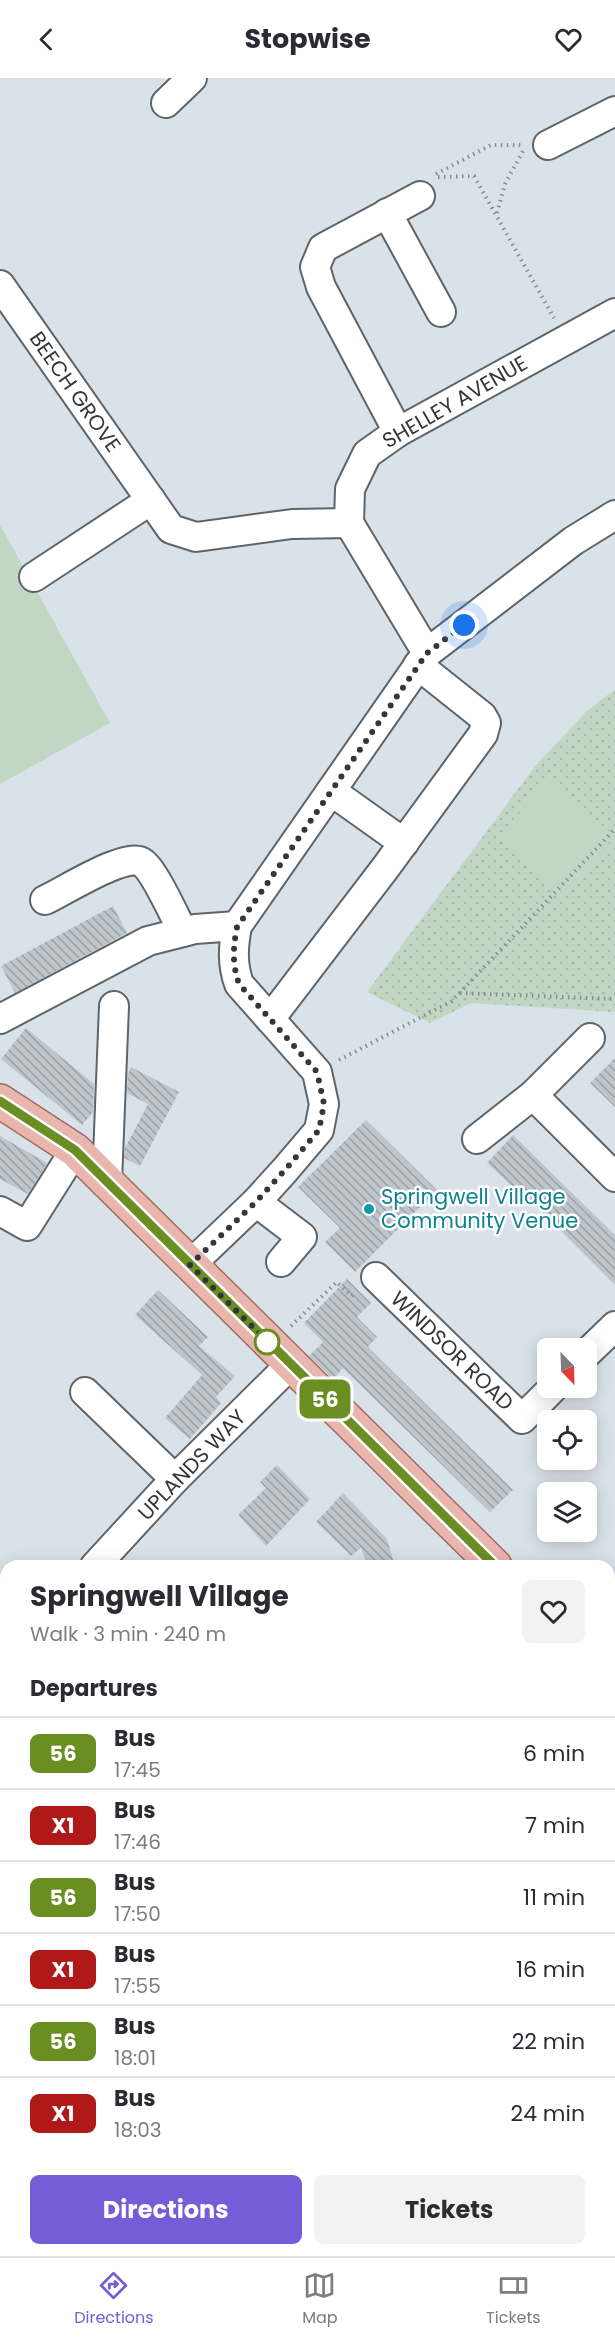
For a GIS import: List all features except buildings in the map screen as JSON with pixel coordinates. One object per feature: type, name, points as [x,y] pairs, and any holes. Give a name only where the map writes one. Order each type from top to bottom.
[{"type":"main road","points":[[0,1101],[75,1150],[489,1560]]},
{"type":"street","points":[[166,103],[192,78]]},
{"type":"street","points":[[548,145],[615,111]]},
{"type":"street","points":[[398,432],[321,287],[315,267],[323,248],[420,196]]},
{"type":"street","points":[[387,213],[441,312]]},
{"type":"street","name":"BEECH GROVE","points":[[0,285],[171,529],[196,537],[292,524],[349,523]]},
{"type":"street","name":"SHELLEY AVENUE","points":[[349,523],[350,489],[367,454],[398,432],[615,313]]},
{"type":"street","points":[[34,576],[151,500]]},
{"type":"street","points":[[270,1019],[404,843],[483,734],[486,723],[482,716],[423,659],[349,523]]},
{"type":"street","points":[[190,1265],[256,1202],[319,1130],[324,1104],[317,1072],[239,984],[233,967],[237,927],[423,659],[573,541],[611,526]]},
{"type":"street","points":[[331,791],[404,843]]},
{"type":"street","points":[[45,900],[110,867],[135,860],[143,862],[147,868],[183,932]]},
{"type":"street","points":[[0,1019],[148,942],[183,932],[237,927]]},
{"type":"street","points":[[107,1182],[114,1006]]},
{"type":"street","points":[[477,1139],[533,1095],[590,1038]]},
{"type":"street","points":[[533,1095],[615,1178]]},
{"type":"street","points":[[0,1211],[27,1226],[75,1150]]},
{"type":"street","points":[[256,1202],[302,1237],[281,1262]]},
{"type":"street","name":"WINDSOR ROAD","points":[[376,1277],[522,1419],[543,1398]]},
{"type":"street","points":[[597,1343],[615,1326]]},
{"type":"street","name":"UPLANDS WAY","points":[[101,1560],[175,1479],[280,1355]]},
{"type":"street","points":[[85,1392],[175,1479]]},
{"type":"path","points":[[496,213],[505,184],[526,145],[491,145],[429,177],[474,176],[566,340]]},
{"type":"path","points":[[317,1072],[452,1001],[615,829]]},
{"type":"path","points":[[460,993],[615,999]]},
{"type":"path","points":[[280,1355],[337,1282],[351,1296],[376,1277]]},
{"type":"green space","points":[[0,525],[110,723],[0,784]]},
{"type":"green space","points":[[615,689],[615,1012],[471,1003],[430,1023],[367,992],[536,765],[587,711]]},
{"type":"green space","points":[[548,779],[615,836],[565,895],[498,838]]},
{"type":"bus line","name":"56","points":[[0,1101],[75,1150],[489,1560]]},
{"type":"place","name":"Springwell Village Community Venue","points":[[369,1209]]},
{"type":"route","points":[[267,1342],[271,1345],[190,1265],[256,1202],[319,1130],[324,1104],[317,1072],[239,984],[233,967],[237,927],[427,653],[464,625]]}]
